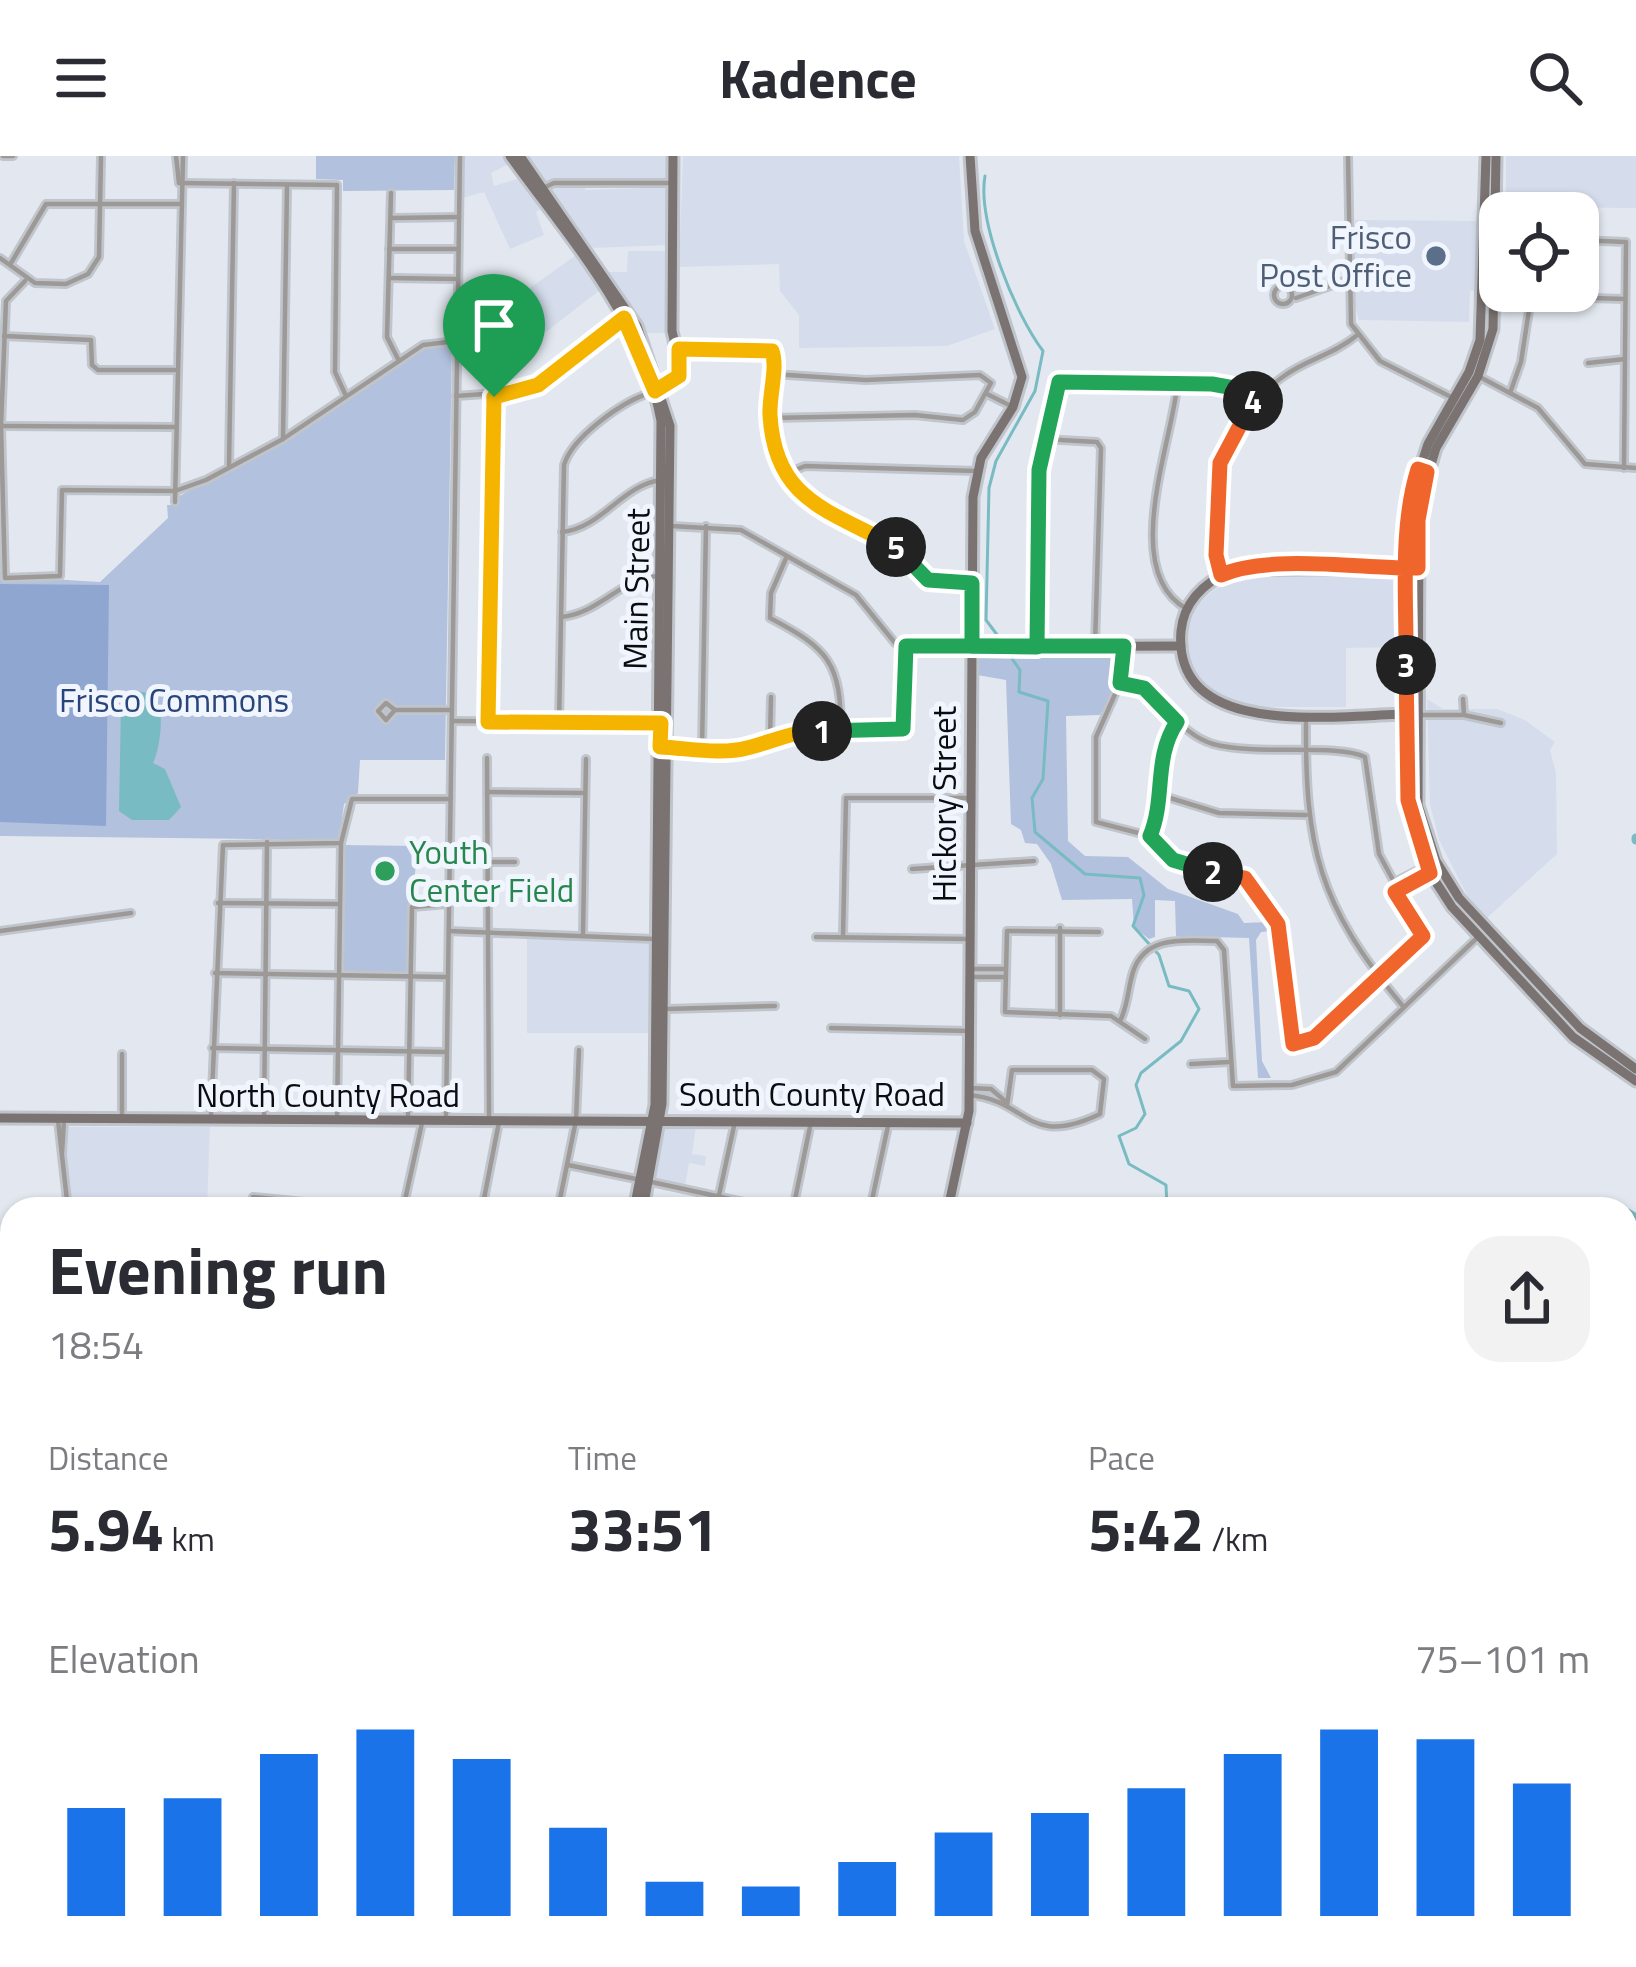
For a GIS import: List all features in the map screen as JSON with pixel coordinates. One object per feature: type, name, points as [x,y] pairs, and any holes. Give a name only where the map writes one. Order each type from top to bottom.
[{"type":"street","points":[[3,156],[13,156]]},
{"type":"street","points":[[0,258],[11,263],[25,281],[66,284],[88,274],[99,257],[101,156]]},
{"type":"street","points":[[175,502],[180,156]]},
{"type":"street","points":[[446,1123],[460,156]]},
{"type":"street","name":"Main Street","points":[[510,156],[627,316],[659,390],[669,480],[663,1052],[659,1069]]},
{"type":"street","name":"Main Street","points":[[520,156],[539,190]]},
{"type":"street","points":[[560,723],[567,455],[632,401],[679,376],[679,349],[671,331],[674,156]]},
{"type":"street","name":"Hickory Street","points":[[951,1197],[968,1123],[977,471],[1013,407],[1022,367],[975,230],[970,156]]},
{"type":"street","points":[[1348,156],[1348,316],[1357,335],[1380,361],[1459,402]]},
{"type":"street","points":[[1486,156],[1491,182]]},
{"type":"street","points":[[1491,192],[1496,156]]},
{"type":"street","points":[[229,467],[234,182]]},
{"type":"street","points":[[179,183],[337,185],[335,372],[346,396]]},
{"type":"street","points":[[539,190],[673,183]]},
{"type":"street","points":[[283,439],[287,184]]},
{"type":"street","points":[[391,193],[387,337],[399,361]]},
{"type":"street","points":[[11,263],[46,204],[179,204]]},
{"type":"street","points":[[390,218],[459,217]]},
{"type":"street","points":[[1599,241],[1626,242],[1624,468]]},
{"type":"street","points":[[389,249],[458,249]]},
{"type":"street","points":[[389,278],[458,279]]},
{"type":"street","points":[[1293,299],[1347,280]]},
{"type":"street","points":[[25,281],[6,301],[0,426],[3,576],[55,578],[61,565],[62,490],[175,491],[283,439],[427,344],[457,341]]},
{"type":"street","points":[[1599,298],[1625,299]]},
{"type":"street","points":[[1487,312],[1474,374],[1421,474],[1412,568],[1408,800],[1433,867],[1483,932],[1542,995],[1573,1037],[1627,1069],[1636,1082]]},
{"type":"street","points":[[1510,393],[1528,312]]},
{"type":"street","points":[[456,396],[494,397],[538,385],[627,316]]},
{"type":"street","points":[[1221,575],[1216,555],[1220,463],[1254,405],[1283,376],[1328,357],[1357,335]]},
{"type":"street","points":[[4,336],[91,340],[92,365],[98,370],[176,370]]},
{"type":"street","points":[[679,349],[775,354],[771,418],[783,475],[804,495],[905,552],[928,580],[972,583]]},
{"type":"street","points":[[1588,363],[1624,359]]},
{"type":"street","points":[[771,418],[915,415],[958,421],[972,415],[987,394],[990,379],[980,375],[866,380],[772,374]]},
{"type":"street","points":[[1474,374],[1547,416],[1585,464],[1636,468]]},
{"type":"street","points":[[1037,647],[1043,440],[1059,382],[1224,386],[1244,394],[1254,405]]},
{"type":"street","points":[[1178,387],[1158,466],[1155,560],[1165,593],[1187,608]]},
{"type":"street","points":[[987,394],[1013,407]]},
{"type":"street","points":[[488,722],[494,397]]},
{"type":"street","points":[[0,426],[176,427]]},
{"type":"street","points":[[1043,440],[1096,442],[1101,448],[1095,646]]},
{"type":"street","points":[[783,475],[806,466],[977,471]]},
{"type":"street","points":[[562,532],[591,522],[637,486],[669,480]]},
{"type":"street","points":[[668,526],[741,530],[856,595],[887,638],[906,646],[1181,646]]},
{"type":"street","points":[[703,748],[706,526]]},
{"type":"street","points":[[788,556],[771,593],[770,618],[806,635],[824,653],[840,680],[841,732]]},
{"type":"street","points":[[1412,568],[1246,567],[1221,575],[1199,590],[1187,608],[1181,646],[1189,676],[1216,703],[1244,713],[1464,715],[1501,723]]},
{"type":"street","points":[[561,617],[587,611],[627,583],[667,576]]},
{"type":"street","points":[[664,747],[748,748],[796,731],[903,729],[906,646]]},
{"type":"street","points":[[1120,683],[1144,688],[1197,738],[1230,748],[1365,757],[1369,812],[1392,883],[1423,936],[1314,1038],[1290,1041],[1283,943],[1263,897],[1245,878],[1180,863],[1150,836],[1098,824],[1096,737],[1120,683],[1124,646]]},
{"type":"street","name":"Main Street","points":[[664,747],[666,649]]},
{"type":"street","points":[[770,738],[771,697]]},
{"type":"street","points":[[1463,699],[1464,715]]},
{"type":"street","points":[[395,710],[452,710]]},
{"type":"street","points":[[1306,714],[1306,815],[1333,903],[1402,1006]]},
{"type":"street","points":[[452,721],[661,723]]},
{"type":"street","points":[[1150,836],[1165,742],[1177,722]]},
{"type":"street","points":[[484,1197],[494,1122],[485,932],[488,758]]},
{"type":"street","points":[[583,934],[586,759]]},
{"type":"street","points":[[487,792],[585,793]]},
{"type":"street","points":[[1157,794],[1219,813],[1306,815]]},
{"type":"street","points":[[843,937],[846,798],[971,798]]},
{"type":"street","points":[[337,1122],[337,904],[341,842],[352,799],[451,799]]},
{"type":"street","points":[[264,1121],[267,842]]},
{"type":"street","points":[[210,1120],[223,844],[341,842]]},
{"type":"street","points":[[487,862],[514,862]]},
{"type":"street","points":[[912,868],[970,869],[1034,862]]},
{"type":"street","points":[[1392,883],[1433,867]]},
{"type":"street","points":[[1395,892],[1433,867]]},
{"type":"street","points":[[218,902],[337,904]]},
{"type":"street","points":[[408,1123],[415,904],[448,904]]},
{"type":"street","points":[[0,932],[130,914]]},
{"type":"street","points":[[1060,928],[1060,1015]]},
{"type":"street","points":[[448,931],[661,939]]},
{"type":"street","points":[[1099,932],[1007,931],[1005,1012],[1121,1019],[1145,1039]]},
{"type":"street","points":[[1121,1019],[1133,970],[1146,952],[1160,944],[1222,945],[1228,1062],[1234,1088],[1292,1085],[1336,1072],[1483,932]]},
{"type":"street","points":[[816,938],[970,939]]},
{"type":"street","points":[[215,973],[447,977]]},
{"type":"street","points":[[970,973],[1005,973]]},
{"type":"street","points":[[660,1009],[775,1006]]},
{"type":"street","name":"Main Street","points":[[641,1197],[657,1120],[660,1009]]},
{"type":"street","points":[[656,1028],[663,1052]]},
{"type":"street","points":[[830,1028],[969,1031]]},
{"type":"street","points":[[212,1048],[446,1052]]},
{"type":"street","points":[[561,1197],[576,1120],[579,1051]]},
{"type":"street","points":[[122,1054],[122,1120]]},
{"type":"street","points":[[1191,1064],[1228,1062]]},
{"type":"street","points":[[969,1092],[1007,1106],[1040,1127],[1070,1126],[1102,1111],[1101,1074],[1010,1071],[1007,1106]]},
{"type":"street","points":[[969,1092],[995,1091]]},
{"type":"street","points":[[995,1091],[1007,1106]]},
{"type":"street","points":[[989,1101],[995,1091]]},
{"type":"street","name":"North County Road","points":[[0,1118],[408,1123],[657,1120]]},
{"type":"street","points":[[61,1120],[66,1197]]},
{"type":"street","name":"South County Road","points":[[657,1120],[968,1123]]},
{"type":"street","points":[[568,1165],[719,1197],[734,1120]]},
{"type":"street","points":[[873,1197],[890,1120]]},
{"type":"street","points":[[795,1197],[811,1122]]},
{"type":"street","points":[[406,1197],[422,1123]]},
{"type":"shaded area","points":[[463,156],[506,156],[511,163],[491,173],[494,186],[520,178],[541,209],[536,212],[544,235],[510,249],[484,192],[463,198]]},
{"type":"shaded area","points":[[525,156],[670,156],[670,180],[587,181],[585,190],[670,187],[669,245],[591,248]]},
{"type":"shaded area","points":[[683,156],[959,156],[964,241],[995,329],[947,346],[799,348],[799,315],[780,291],[779,264],[679,267]]},
{"type":"shaded area","points":[[1506,156],[1636,156],[1636,208],[1599,208],[1599,192],[1506,192]]},
{"type":"shaded area","points":[[1355,220],[1478,221],[1477,290],[1470,291],[1469,322],[1359,320],[1354,304]]},
{"type":"shaded area","points":[[628,251],[667,251],[666,333],[647,333],[608,272],[627,272]]},
{"type":"shaded area","points":[[575,256],[600,290],[538,338],[513,300]]},
{"type":"shaded area","points":[[1399,574],[1401,647],[1346,648],[1346,707],[1240,707],[1202,685],[1191,667],[1185,643],[1193,607],[1230,577]]},
{"type":"shaded area","points":[[0,584],[109,585],[106,826],[0,822]]},
{"type":"shaded area","points":[[138,691],[156,695],[159,703],[160,730],[153,763],[165,769],[181,807],[169,820],[132,820],[119,811],[121,705]]},
{"type":"shaded area","points":[[1427,699],[1443,709],[1497,709],[1525,720],[1555,742],[1550,750],[1556,773],[1557,854],[1487,918],[1470,901],[1439,840],[1430,804]]},
{"type":"shaded area","points":[[527,938],[653,944],[652,1033],[527,1033]]},
{"type":"shaded area","points":[[696,1125],[692,1154],[706,1156],[705,1166],[689,1163],[685,1186],[655,1179],[664,1127]]},
{"type":"shaded area","points":[[67,1127],[210,1127],[207,1197],[69,1197],[64,1172]]},
{"type":"green space","points":[[316,156],[455,156],[454,190],[343,191],[343,180],[316,179]]},
{"type":"green space","name":"Frisco Commons","points":[[452,344],[445,760],[360,760],[358,793],[344,804],[339,840],[0,836],[0,576],[100,582],[168,518],[167,505],[176,505],[178,497],[352,397],[427,346]]},
{"type":"green space","points":[[1118,650],[1119,675],[1100,715],[1066,716],[1068,841],[1085,856],[1128,857],[1168,889],[1238,914],[1244,923],[1270,922],[1272,931],[1261,932],[1256,940],[1262,1061],[1271,1078],[1258,1078],[1249,938],[1176,936],[1175,901],[1155,900],[1155,937],[1149,939],[1134,927],[1132,899],[1062,900],[1051,864],[1037,844],[1025,843],[1021,830],[1011,824],[1006,680],[977,675],[976,653]]},
{"type":"green space","points":[[342,845],[417,846],[408,973],[341,972]]},
{"type":"waterway","points":[[985,176],[987,217],[1000,266],[1043,351],[1035,391],[996,461],[989,488],[986,620],[1001,640]]},
{"type":"waterway","points":[[1008,653],[1020,670],[1019,692],[1048,701],[1043,779],[1032,798],[1035,832],[1085,874],[1140,878],[1144,895],[1133,926],[1159,955],[1169,986],[1189,991],[1199,1009],[1181,1041],[1141,1073],[1136,1085],[1145,1114],[1136,1128],[1119,1136],[1129,1164],[1166,1185],[1166,1197]]},
{"type":"place","name":"Frisco Post Office","points":[[1436,256]]},
{"type":"place","name":"Youth Center Field","points":[[385,871]]},
{"type":"route","points":[[494,397],[488,722],[661,723],[660,747],[734,749],[796,731],[897,732],[905,725],[906,646],[978,647],[1037,647],[1124,646],[1120,683],[1144,688],[1177,722],[1162,754],[1157,818],[1150,836],[1180,863],[1245,878],[1263,897],[1283,943],[1288,1037],[1293,1044],[1314,1038],[1423,936],[1395,892],[1430,873],[1412,824],[1406,768],[1407,568],[1408,519],[1418,469],[1427,472],[1419,505],[1418,568],[1407,568],[1403,568],[1269,567],[1246,567],[1221,575],[1216,555],[1220,463],[1253,401],[1234,388],[1212,384],[1178,387],[1063,380],[1056,385],[1049,408],[1039,470],[1037,647],[972,646],[972,583],[928,580],[905,552],[804,495],[787,480],[772,440],[775,352],[679,349],[679,376],[675,383],[655,391],[624,318],[538,385],[518,395],[494,397]]}]
